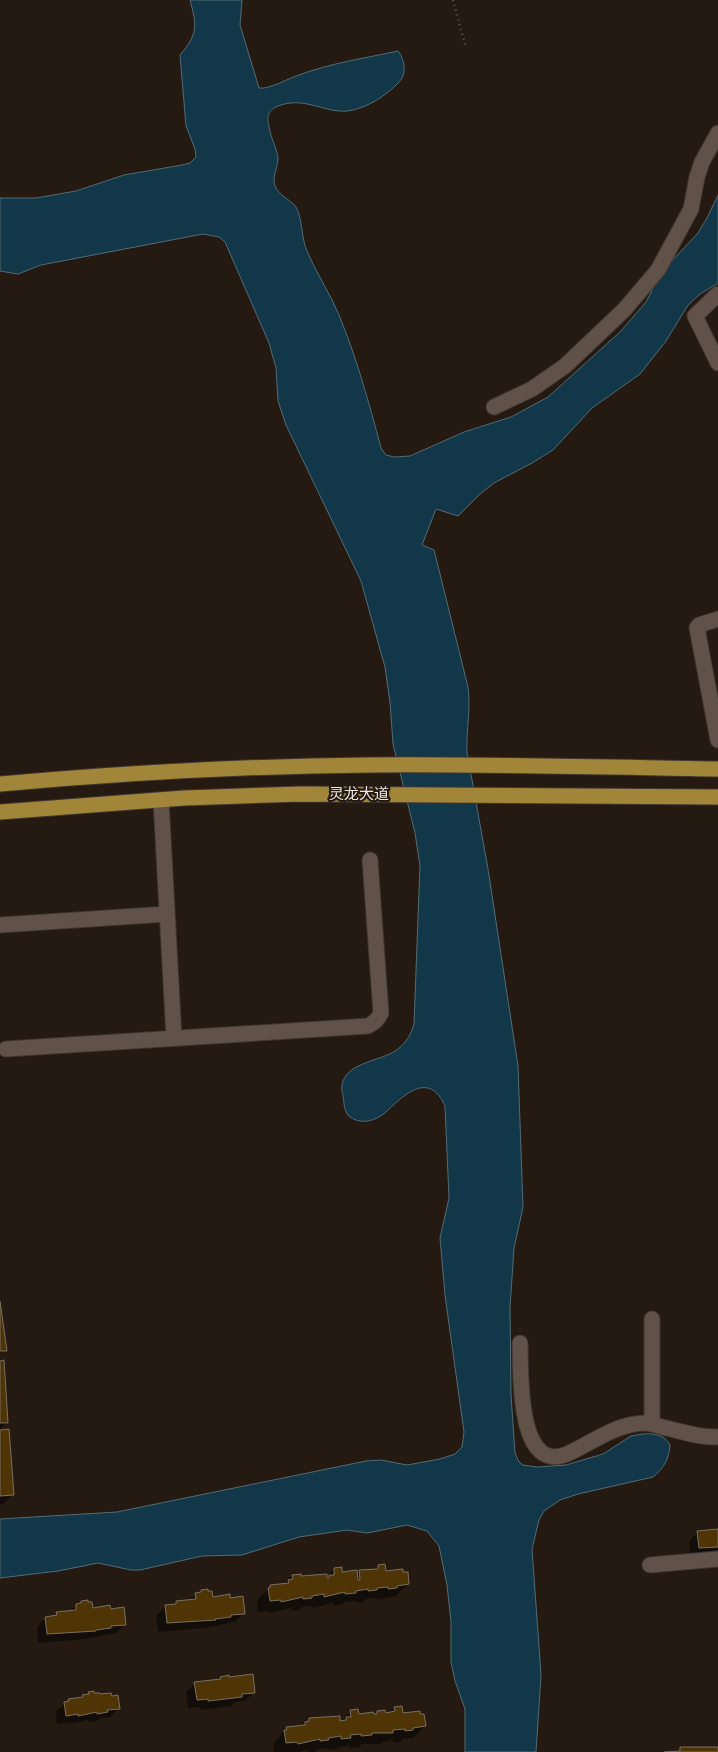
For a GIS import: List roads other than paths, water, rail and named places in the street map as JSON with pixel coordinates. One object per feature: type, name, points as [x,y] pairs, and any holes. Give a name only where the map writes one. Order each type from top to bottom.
[{"type":"main road","name":"灵龙大道","points":[[0,784],[183,771],[371,765],[718,768]]},
{"type":"main road","name":"灵龙大道","points":[[0,812],[161,800],[301,794],[718,797]]},
{"type":"street","points":[[494,407],[532,389],[565,366],[624,310],[658,270],[691,209],[702,162],[718,133]]},
{"type":"street","points":[[718,294],[695,316],[718,363]]},
{"type":"street","points":[[718,619],[699,625],[697,628],[718,740]]},
{"type":"street","points":[[161,800],[174,1038]]},
{"type":"street","points":[[6,1049],[368,1026],[377,1020],[381,1013],[370,860]]},
{"type":"street","points":[[0,925],[167,914]]},
{"type":"street","points":[[652,1318],[652,1424]]},
{"type":"street","points":[[520,1343],[524,1417],[536,1447],[546,1455],[566,1454],[605,1433],[629,1425],[645,1423],[704,1437],[718,1438]]},
{"type":"street","points":[[650,1565],[718,1559]]},
{"type":"water","points":[[190,0],[242,0],[240,25],[259,88],[273,86],[323,67],[398,51],[402,59],[404,71],[402,79],[388,92],[369,104],[348,111],[339,111],[307,104],[290,103],[276,107],[268,116],[271,135],[278,157],[274,176],[275,186],[296,207],[305,246],[345,332],[362,381],[381,448],[386,455],[394,457],[410,456],[464,432],[511,417],[548,397],[620,332],[646,302],[658,279],[670,263],[698,233],[718,195],[718,283],[700,294],[688,305],[666,341],[640,374],[592,408],[553,450],[494,483],[458,516],[436,509],[422,545],[434,550],[468,687],[467,752],[488,869],[518,1066],[523,1207],[514,1248],[510,1307],[511,1395],[515,1453],[519,1462],[523,1465],[537,1467],[566,1465],[603,1454],[631,1436],[636,1435],[658,1435],[667,1440],[670,1445],[665,1463],[653,1477],[578,1494],[560,1500],[544,1511],[539,1520],[532,1549],[541,1675],[536,1752],[465,1752],[465,1709],[455,1681],[451,1662],[451,1622],[447,1585],[439,1546],[427,1531],[407,1525],[367,1533],[347,1530],[299,1537],[242,1555],[202,1556],[140,1570],[98,1563],[58,1571],[0,1578],[0,1519],[117,1512],[366,1461],[381,1460],[407,1465],[440,1459],[455,1454],[462,1447],[464,1432],[445,1295],[440,1238],[449,1198],[445,1106],[439,1095],[432,1089],[424,1088],[408,1093],[382,1115],[372,1120],[362,1121],[352,1118],[348,1115],[344,1106],[342,1085],[347,1074],[360,1065],[392,1053],[404,1044],[412,1031],[414,1024],[420,866],[415,833],[393,744],[385,667],[361,581],[286,425],[278,401],[276,368],[269,343],[225,242],[219,237],[203,234],[41,265],[18,274],[0,271],[0,198],[36,198],[76,191],[124,175],[190,163],[196,157],[195,149],[186,126],[180,55],[193,35],[195,23]]}]
